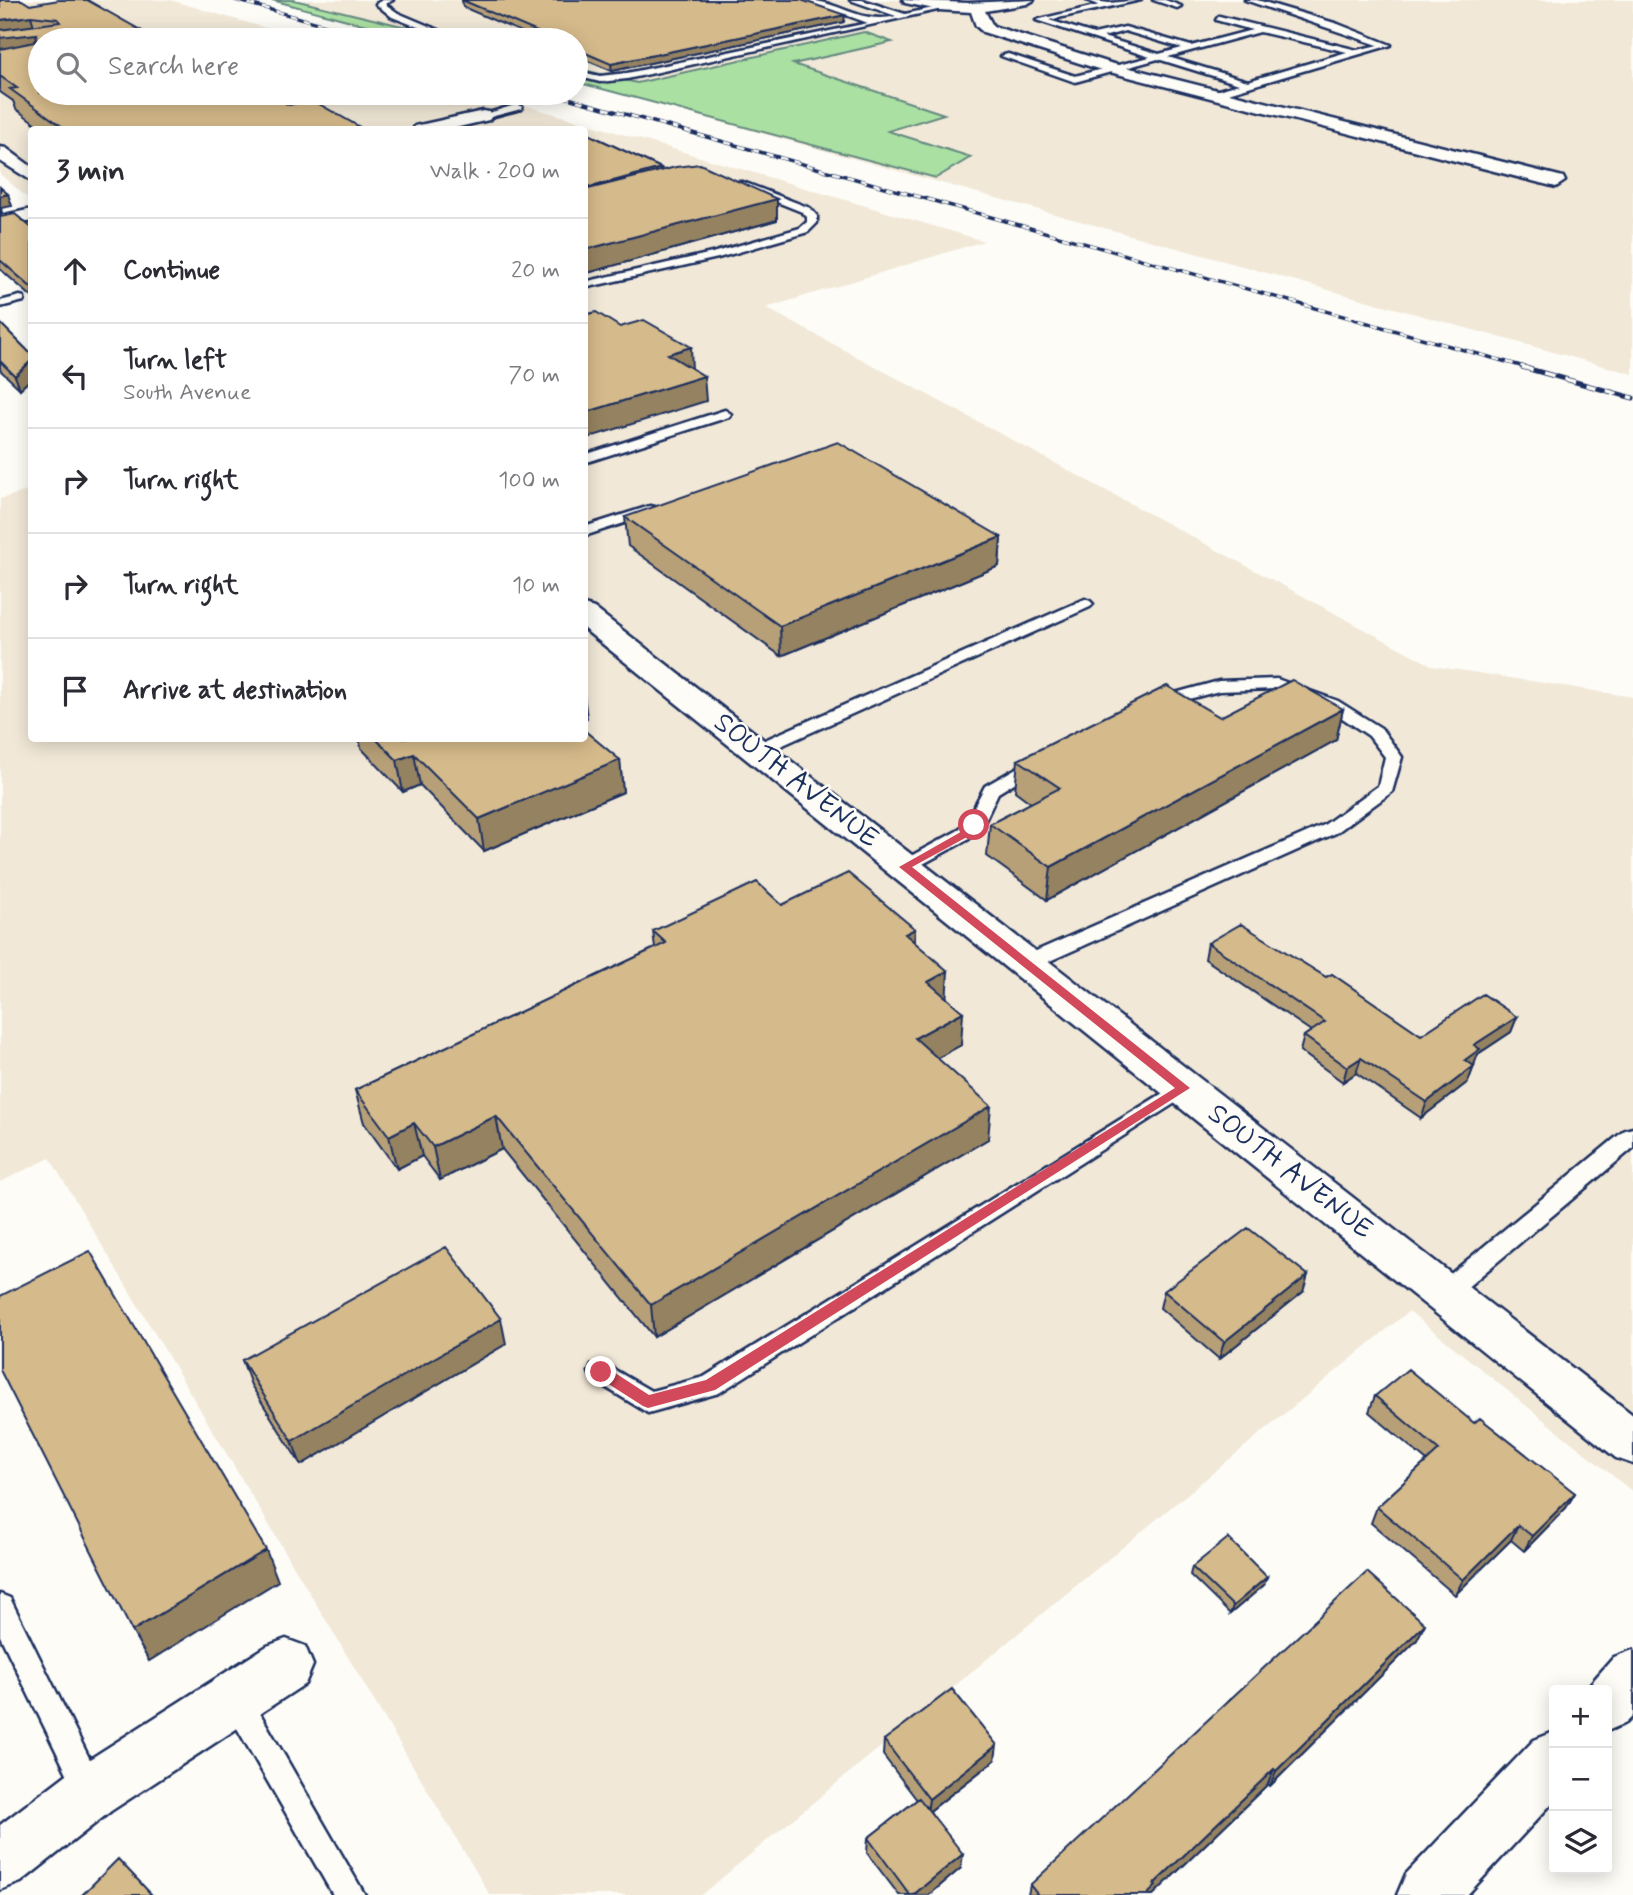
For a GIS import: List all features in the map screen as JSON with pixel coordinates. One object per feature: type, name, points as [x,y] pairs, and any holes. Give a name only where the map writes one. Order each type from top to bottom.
[{"type":"street","points":[[910,0],[947,7],[976,7],[1027,0]]},
{"type":"street","points":[[976,7],[988,29],[1117,68],[1556,181]]},
{"type":"street","points":[[439,126],[483,116]]},
{"type":"street","points":[[0,152],[28,173]]},
{"type":"street","points":[[0,222],[28,216]]},
{"type":"street","name":"SOUTH AVENUE","points":[[588,617],[1633,1443]]},
{"type":"street","points":[[0,1861],[91,1791],[286,1665]]},
{"type":"street","points":[[1612,1699],[1633,1676]]},
{"type":"street","points":[[1427,1895],[1549,1765]]},
{"type":"lane","points":[[389,0],[380,4],[395,15],[428,28]]},
{"type":"lane","points":[[808,0],[877,23]]},
{"type":"lane","points":[[854,0],[905,17]]},
{"type":"lane","points":[[1090,0],[1109,5]]},
{"type":"lane","points":[[1137,0],[1040,20],[1247,85]]},
{"type":"lane","points":[[1157,0],[1177,6]]},
{"type":"lane","points":[[1218,93],[1387,45],[1249,0]]},
{"type":"lane","points":[[588,76],[600,79],[626,76],[947,7]]},
{"type":"lane","points":[[1219,18],[1357,52]]},
{"type":"lane","points":[[1094,37],[1125,29],[1191,48]]},
{"type":"lane","points":[[1005,56],[1072,78],[1259,30]]},
{"type":"lane","points":[[483,116],[518,107]]},
{"type":"lane","points":[[588,284],[714,256],[804,230],[812,223],[812,216],[795,205],[726,180]]},
{"type":"lane","points":[[0,304],[20,299]]},
{"type":"lane","points":[[588,458],[725,414]]},
{"type":"lane","points":[[588,531],[668,504]]},
{"type":"lane","points":[[757,750],[1085,604]]},
{"type":"lane","points":[[1027,963],[1095,930],[1330,829],[1386,788],[1394,757],[1374,732],[1332,704],[1277,684],[1219,686],[1163,700],[1138,711]]},
{"type":"lane","points":[[904,867],[963,835],[974,825],[990,790],[1053,753]]},
{"type":"lane","points":[[601,1372],[648,1402],[710,1386],[1184,1088]]},
{"type":"lane","points":[[1444,1293],[1633,1136]]},
{"type":"lane","points":[[0,1607],[91,1791]]},
{"type":"lane","points":[[235,1698],[350,1895]]},
{"type":"shaded area","points":[[0,0],[170,0],[265,28],[28,28],[28,105],[524,105],[984,241],[766,308],[1433,666],[1633,697],[1633,1492],[1409,1311],[701,1895],[490,1895],[50,1158],[0,1182],[0,499],[28,491],[28,742],[588,742],[588,126],[28,126],[28,198],[0,174]]},
{"type":"shaded area","points":[[280,0],[1633,0],[1633,374],[588,85],[588,28],[382,28]]},
{"type":"green space","points":[[272,0],[294,0],[410,28],[377,28]]},
{"type":"green space","points":[[864,32],[892,42],[793,64],[944,114],[888,131],[971,157],[936,178],[588,85],[588,71],[637,83]]},
{"type":"building","points":[[0,0],[22,0],[30,5],[59,0],[87,0],[137,28],[28,28],[28,35],[0,38],[0,30],[60,22],[58,19],[31,16],[0,20]]},
{"type":"building","points":[[462,0],[801,0],[845,15],[611,64],[588,54],[588,28],[528,28]]},
{"type":"building","points":[[28,43],[28,102],[10,89],[17,88],[0,76],[0,49]]},
{"type":"building","points":[[32,105],[321,105],[358,126],[61,126]]},
{"type":"building","points":[[588,134],[661,168],[588,186]]},
{"type":"building","points":[[700,164],[777,199],[588,249],[588,189],[676,167]]},
{"type":"building","points":[[0,187],[8,194],[0,196]]},
{"type":"building","points":[[15,214],[28,225],[28,284],[0,260],[0,217]]},
{"type":"building","points":[[596,312],[620,327],[644,320],[691,347],[668,354],[704,376],[588,412],[588,314]]},
{"type":"building","points":[[0,323],[28,351],[28,364],[15,376],[0,361]]},
{"type":"building","points":[[838,442],[1001,537],[780,626],[625,517]]},
{"type":"building","points":[[1292,680],[1343,709],[1051,867],[990,824],[1060,788],[1018,760],[1167,686],[1220,717]]},
{"type":"building","points":[[588,733],[620,760],[479,819],[414,754],[397,760],[379,742],[588,742]]},
{"type":"building","points":[[848,873],[915,929],[905,934],[948,971],[928,982],[963,1012],[915,1038],[991,1106],[651,1305],[496,1116],[433,1147],[414,1123],[389,1136],[355,1090],[666,943],[653,931],[757,882],[782,905]]},
{"type":"building","points":[[1241,924],[1326,977],[1332,974],[1421,1035],[1483,994],[1517,1017],[1474,1045],[1480,1049],[1465,1060],[1474,1066],[1427,1102],[1361,1058],[1347,1067],[1304,1036],[1325,1022],[1208,943]]},
{"type":"building","points":[[1248,1228],[1308,1275],[1224,1342],[1164,1291]]},
{"type":"building","points":[[446,1247],[501,1319],[292,1441],[242,1360]]},
{"type":"building","points":[[90,1251],[266,1550],[132,1631],[0,1370],[0,1296]]},
{"type":"building","points":[[1408,1369],[1474,1423],[1480,1418],[1575,1493],[1532,1536],[1518,1525],[1463,1580],[1377,1507],[1439,1450],[1375,1396]]},
{"type":"building","points":[[1228,1538],[1267,1577],[1233,1606],[1192,1567]]},
{"type":"building","points":[[1367,1572],[1425,1624],[1276,1771],[1274,1769],[1154,1884],[1156,1886],[1147,1895],[1038,1895],[1030,1885]]},
{"type":"building","points":[[952,1689],[997,1745],[929,1799],[884,1740]]},
{"type":"building","points":[[919,1798],[963,1854],[910,1895],[868,1838]]},
{"type":"building","points":[[118,1859],[152,1895],[82,1895]]},
{"type":"railway","points":[[235,0],[336,28]]},
{"type":"railway","points":[[588,104],[1528,368]]},
{"type":"railway","points":[[1522,367],[1633,398]]},
{"type":"route","points":[[601,1372],[648,1402],[710,1386],[1184,1088],[904,867],[963,835],[974,825]]}]
